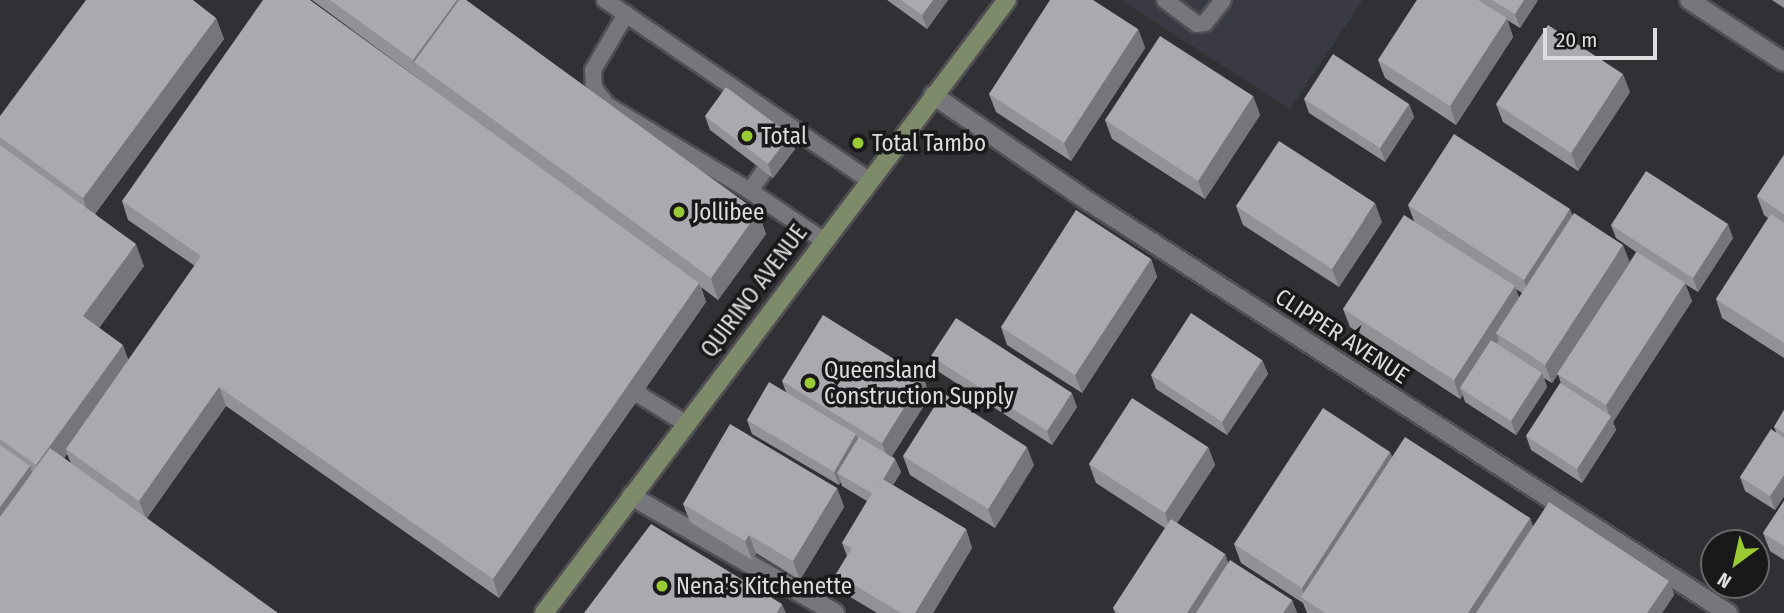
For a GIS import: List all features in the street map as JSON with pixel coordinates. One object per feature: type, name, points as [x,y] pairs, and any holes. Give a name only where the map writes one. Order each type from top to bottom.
[{"type":"main road","name":"QUIRINO AVENUE","points":[[544,613],[823,240],[1007,0]]},
{"type":"street","points":[[1689,0],[1784,62]]},
{"type":"street","name":"CLIPPER AVENUE","points":[[933,95],[1091,203],[1728,613]]},
{"type":"street","points":[[631,496],[835,613]]},
{"type":"lane","points":[[605,0],[870,181]]},
{"type":"lane","points":[[1165,0],[1197,24],[1205,23],[1223,0]]},
{"type":"lane","points":[[626,14],[593,70],[594,88],[607,105],[750,191],[823,240]]},
{"type":"lane","points":[[785,142],[794,127]]},
{"type":"lane","points":[[750,191],[764,171]]},
{"type":"lane","points":[[615,379],[685,423]]},
{"type":"shaded area","points":[[1121,0],[1363,0],[1290,109]]},
{"type":"building","points":[[86,0],[193,0],[216,18],[83,198],[0,137],[0,116]]},
{"type":"building","points":[[263,0],[310,0],[699,283],[493,579],[219,387],[139,501],[66,449],[201,256],[122,201]]},
{"type":"building","points":[[330,0],[457,0],[413,60]]},
{"type":"building","points":[[459,0],[466,0],[758,212],[711,278],[414,62]]},
{"type":"building","points":[[901,0],[933,0],[922,15]]},
{"type":"building","points":[[1050,0],[1093,0],[1138,29],[1064,143],[989,94]]},
{"type":"building","points":[[1417,0],[1478,0],[1507,18],[1450,106],[1378,60]]},
{"type":"building","points":[[1492,0],[1524,0],[1515,14]]},
{"type":"building","points":[[1548,25],[1623,74],[1571,153],[1496,104]]},
{"type":"building","points":[[1160,36],[1253,96],[1198,181],[1105,120]]},
{"type":"building","points":[[1333,54],[1409,104],[1380,148],[1304,99]]},
{"type":"building","name":"Total","points":[[726,87],[790,135],[768,164],[705,116]]},
{"type":"building","points":[[1454,134],[1570,209],[1524,280],[1408,205]]},
{"type":"building","points":[[1279,141],[1375,203],[1332,269],[1236,206]]},
{"type":"building","points":[[0,145],[136,244],[83,316],[123,345],[36,465],[0,439]]},
{"type":"building","points":[[1784,155],[1784,214],[1757,196]]},
{"type":"building","points":[[1646,171],[1728,224],[1693,278],[1611,225]]},
{"type":"building","points":[[1076,210],[1151,259],[1075,375],[1001,327]]},
{"type":"building","points":[[1574,213],[1623,245],[1545,365],[1496,333]]},
{"type":"building","points":[[1771,214],[1784,223],[1784,343],[1716,299]]},
{"type":"building","points":[[1404,215],[1515,286],[1454,380],[1343,309]]},
{"type":"building","points":[[1637,252],[1685,283],[1606,405],[1557,374]]},
{"type":"building","points":[[1191,313],[1262,360],[1222,422],[1151,375]]},
{"type":"building","points":[[823,315],[923,377],[882,443],[782,381]]},
{"type":"building","points":[[956,318],[1072,393],[1047,431],[931,356]]},
{"type":"building","points":[[1491,340],[1542,373],[1511,421],[1460,388]]},
{"type":"building","points":[[769,382],[856,434],[834,472],[747,420]]},
{"type":"building","points":[[1560,383],[1611,416],[1577,469],[1526,436]]},
{"type":"building","points":[[943,393],[1027,447],[988,509],[903,456]]},
{"type":"building","points":[[1132,398],[1208,447],[1165,513],[1089,464]]},
{"type":"building","points":[[1323,408],[1390,452],[1302,588],[1234,544]]},
{"type":"building","points":[[1784,410],[1784,433],[1774,427]]},
{"type":"building","points":[[730,424],[837,488],[793,561],[749,535],[745,541],[683,504]]},
{"type":"building","points":[[1771,429],[1784,438],[1784,475],[1770,496],[1740,477]]},
{"type":"building","points":[[859,437],[895,459],[872,493],[837,473]]},
{"type":"building","points":[[1405,437],[1530,518],[1468,613],[1325,613],[1301,597]]},
{"type":"building","points":[[0,445],[30,466],[0,507]]},
{"type":"building","points":[[50,448],[278,613],[0,613],[0,517]]},
{"type":"building","points":[[881,478],[966,529],[915,613],[901,613],[836,574],[852,548],[842,543]]},
{"type":"building","points":[[1784,501],[1784,546],[1770,537],[1770,529],[1766,529]]},
{"type":"building","points":[[1549,502],[1669,581],[1647,613],[1476,613]]},
{"type":"building","points":[[1171,519],[1225,554],[1187,613],[1120,613],[1113,608]]},
{"type":"building","points":[[651,524],[782,604],[777,613],[584,613]]},
{"type":"building","points":[[1230,560],[1292,600],[1283,613],[1196,613]]},
{"type":"place","name":"Total","points":[[747,136]]},
{"type":"place","name":"Total Tambo","points":[[858,143]]},
{"type":"place","name":"Jollibee","points":[[679,212]]},
{"type":"place","name":"Queensland Construction Supply","points":[[810,383]]},
{"type":"place","name":"Nena's Kitchenette","points":[[662,586]]}]
